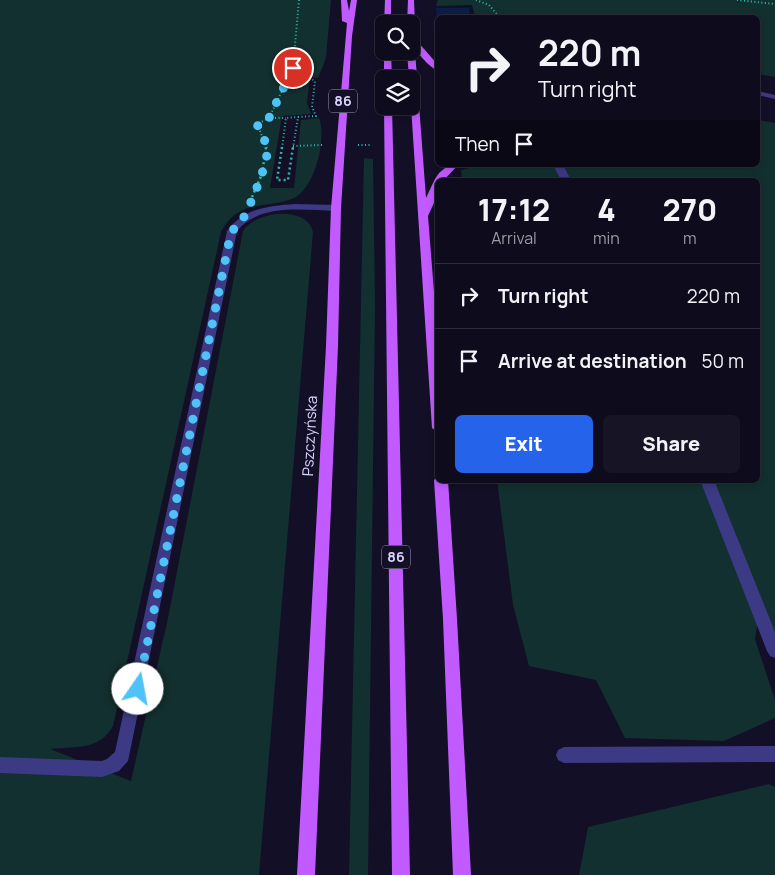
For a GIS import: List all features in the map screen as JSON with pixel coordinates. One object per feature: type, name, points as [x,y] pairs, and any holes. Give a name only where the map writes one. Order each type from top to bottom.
[{"type":"main road","points":[[344,0],[348,36]]},
{"type":"main road","name":"Pszczyńska","points":[[306,875],[332,346],[336,208],[348,36],[354,0]]},
{"type":"main road","points":[[387,15],[388,0]]},
{"type":"main road","points":[[411,0],[411,15]]},
{"type":"main road","points":[[420,48],[435,66]]},
{"type":"main road","points":[[412,60],[435,389]]},
{"type":"main road","name":"86","points":[[388,115],[401,875]]},
{"type":"main road","points":[[440,178],[450,167]]},
{"type":"main road","points":[[422,219],[435,189]]},
{"type":"main road","points":[[441,483],[450,619],[462,875]]},
{"type":"lane","points":[[760,93],[775,97]]},
{"type":"lane","points":[[0,765],[102,769],[113,765],[122,756],[230,237],[235,226],[255,212],[274,209],[336,208]]},
{"type":"lane","points":[[708,483],[775,651]]},
{"type":"lane","points":[[564,755],[775,754]]},
{"type":"path","points":[[269,118],[293,68],[299,0]]},
{"type":"path","points":[[476,0],[489,5],[497,15]]},
{"type":"path","points":[[737,0],[775,4]]},
{"type":"path","points":[[244,218],[262,174],[268,149],[257,124],[269,118],[316,116],[312,107],[315,81],[293,68]]},
{"type":"path","points":[[286,118],[277,180],[288,180],[298,117]]},
{"type":"path","points":[[356,145],[374,145]]},
{"type":"path","points":[[293,146],[329,146]]},
{"type":"green space","points":[[0,0],[331,0],[326,58],[318,78],[310,77],[307,103],[311,114],[282,116],[270,188],[294,188],[301,120],[319,118],[321,127],[320,149],[313,174],[301,193],[294,198],[283,202],[244,209],[228,221],[221,232],[113,726],[101,740],[86,746],[50,749],[131,781],[168,618],[243,231],[249,224],[269,215],[291,215],[301,218],[309,223],[313,232],[259,875],[0,875]]},
{"type":"green space","points":[[438,0],[775,0],[775,77],[760,74],[760,15],[474,15],[472,5],[436,6]]},
{"type":"green space","points":[[760,120],[775,123],[775,636],[760,607],[755,639],[775,700],[775,718],[724,741],[625,738],[596,680],[529,666],[513,605],[497,483],[760,483],[760,178],[462,178],[461,170],[474,167],[760,167]]},
{"type":"green space","points":[[364,158],[373,159],[375,305],[368,875],[349,875]]},
{"type":"green space","points":[[769,784],[775,787],[775,875],[579,875],[588,827]]},
{"type":"water","points":[[436,8],[469,8],[470,15],[436,15]]},
{"type":"route","points":[[138,689],[230,237],[239,220],[244,218],[262,174],[268,149],[257,124],[269,118],[293,68]]}]
